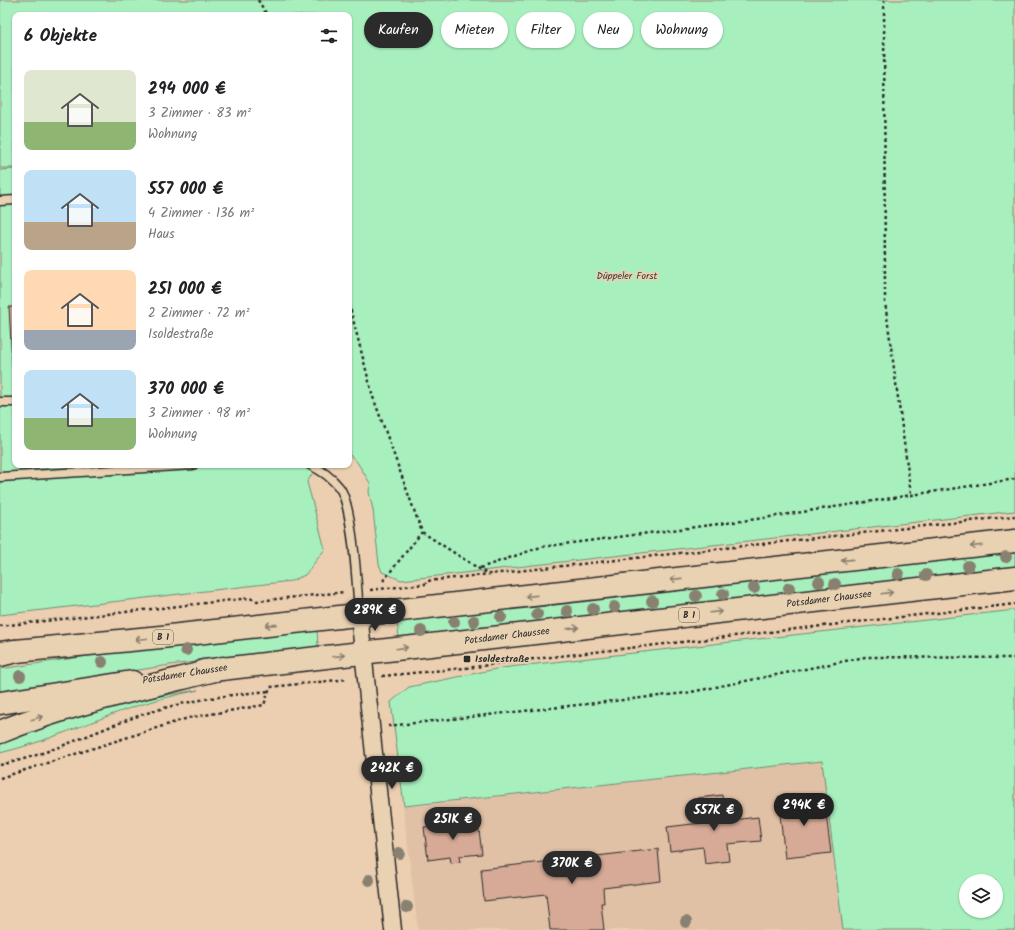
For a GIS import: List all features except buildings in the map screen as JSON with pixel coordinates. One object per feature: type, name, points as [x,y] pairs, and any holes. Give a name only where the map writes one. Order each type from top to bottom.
[{"type":"main road","name":"B 1","points":[[6,653],[1015,541]]},
{"type":"main road","name":"Potsdamer Chaussee","points":[[0,703],[223,668],[1015,578]]},
{"type":"main road","points":[[0,732],[20,724],[89,703],[223,668]]},
{"type":"street","points":[[359,614],[392,930]]},
{"type":"lane","points":[[0,201],[12,200]]},
{"type":"lane","points":[[0,402],[12,402]]},
{"type":"lane","points":[[0,477],[117,468]]},
{"type":"lane","points":[[317,468],[321,470],[340,488],[349,514],[359,614]]},
{"type":"path","points":[[258,0],[265,12]]},
{"type":"path","points":[[884,0],[885,302],[911,494]]},
{"type":"path","points":[[352,316],[373,397],[422,532],[488,574]]},
{"type":"path","points":[[480,568],[541,547],[757,519],[1015,479]]},
{"type":"path","points":[[394,587],[425,584],[428,581],[488,574],[1015,516]]},
{"type":"path","points":[[383,581],[422,532]]},
{"type":"path","points":[[0,626],[250,598],[256,601],[314,595]]},
{"type":"path","points":[[404,673],[429,672],[1015,604]]},
{"type":"path","points":[[371,727],[686,694],[865,657],[1015,658]]},
{"type":"path","points":[[0,778],[188,718],[264,705],[270,692],[270,687],[322,682]]},
{"type":"path","points":[[0,765],[35,755],[173,705],[221,695],[270,692]]},
{"type":"shaded area","points":[[1015,739],[1015,930],[418,930],[403,807]]},
{"type":"green space","name":"Düppeler Forst","points":[[0,0],[1015,0],[1015,511],[401,580],[382,572],[379,564],[373,510],[369,492],[370,483],[357,462],[352,457],[352,12],[12,12],[12,168],[0,168]]},
{"type":"green space","points":[[12,169],[12,468],[316,468],[307,482],[325,549],[305,575],[291,581],[0,615],[0,170]]},
{"type":"green space","points":[[1015,551],[1015,569],[399,638],[397,621]]},
{"type":"green space","points":[[1015,610],[1015,930],[843,930],[822,761],[404,806],[391,702],[409,687],[501,668]]},
{"type":"green space","points":[[317,629],[318,647],[170,665],[0,692],[0,669],[108,653]]},
{"type":"green space","points":[[198,690],[133,707],[51,738],[0,753],[0,741],[11,737],[112,706]]},
{"type":"place","name":"Isoldestraße","points":[[467,659]]}]
